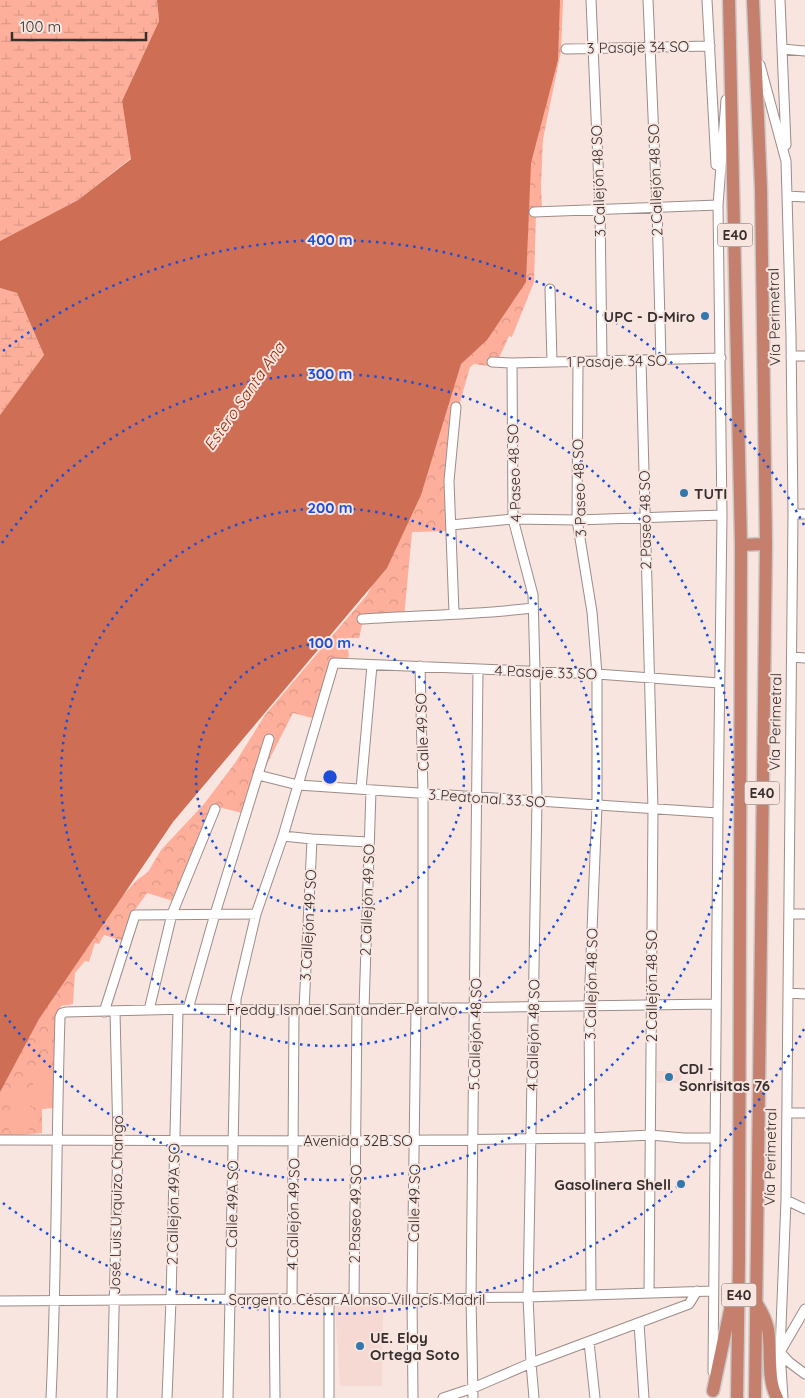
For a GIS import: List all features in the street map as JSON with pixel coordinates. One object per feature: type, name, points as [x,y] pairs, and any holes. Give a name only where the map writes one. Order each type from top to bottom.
[{"type":"highway","name":"Vía Perimetral","points":[[729,0],[741,545],[737,1398]]},
{"type":"highway","name":"Vía Perimetral","points":[[753,0],[761,189],[766,544],[755,1398]]},
{"type":"highway","points":[[741,545],[766,544]]},
{"type":"highway","points":[[713,1394],[739,1259]]},
{"type":"highway","points":[[755,1302],[763,1314],[768,1328],[770,1371],[777,1397]]},
{"type":"street","name":"3 Callejón 48 SO","points":[[591,0],[600,210],[602,361]]},
{"type":"street","name":"2 Callejón 48 SO","points":[[648,0],[661,360]]},
{"type":"street","points":[[534,212],[718,205],[707,0]]},
{"type":"street","points":[[780,0],[786,161]]},
{"type":"street","name":"3 Pasaje 34 SO","points":[[566,48],[710,46]]},
{"type":"street","points":[[782,49],[805,51]]},
{"type":"street","name":"Vía Perimetral","points":[[713,1394],[722,516],[718,205],[731,50]]},
{"type":"street","name":"Vía Perimetral","points":[[756,50],[786,161],[791,356],[793,514],[786,1200],[777,1397]]},
{"type":"street","points":[[787,196],[805,197]]},
{"type":"street","points":[[550,289],[552,362]]},
{"type":"street","points":[[791,356],[805,356]]},
{"type":"street","name":"1 Pasaje 34 SO","points":[[492,362],[578,362],[721,358]]},
{"type":"street","name":"2 Paseo 48 SO","points":[[641,360],[649,679]]},
{"type":"street","name":"3 Paseo 48 SO","points":[[578,362],[577,520],[592,612],[597,674]]},
{"type":"street","name":"4 Paseo 48 SO","points":[[512,363],[513,519],[533,595],[535,671]]},
{"type":"street","points":[[454,613],[449,481],[456,407]]},
{"type":"street","points":[[793,514],[805,514]]},
{"type":"street","points":[[451,525],[513,519],[577,520],[722,516]]},
{"type":"street","points":[[362,619],[454,613],[487,614],[533,608]]},
{"type":"street","points":[[792,657],[805,658]]},
{"type":"street","name":"4 Pasaje 33 SO","points":[[298,785],[334,663],[597,674],[720,683]]},
{"type":"street","name":"2 Callejón 49 SO","points":[[361,1009],[368,842],[366,790],[372,665]]},
{"type":"street","name":"Calle 49 SO","points":[[413,1398],[412,1298],[423,793],[420,666]]},
{"type":"street","name":"5 Callejón 48 SO","points":[[473,1398],[471,1298],[476,1008],[478,670]]},
{"type":"street","name":"4 Callejón 48 SO","points":[[534,1398],[528,1297],[537,801],[535,671]]},
{"type":"street","name":"3 Callejón 48 SO","points":[[591,1294],[589,1006],[597,805],[597,674]]},
{"type":"street","name":"2 Callejón 48 SO","points":[[649,679],[654,809],[649,1293]]},
{"type":"street","points":[[188,1009],[269,739]]},
{"type":"street","name":"3 Peatonal 33 SO","points":[[258,775],[298,785],[718,813]]},
{"type":"street","name":"Calle 49A SO","points":[[228,1398],[236,999],[256,914],[283,836],[298,785]]},
{"type":"street","points":[[149,1010],[172,914],[215,809]]},
{"type":"street","points":[[283,836],[312,840],[368,842]]},
{"type":"street","name":"3 Callejón 49 SO","points":[[304,1010],[312,840]]},
{"type":"street","points":[[104,1012],[135,915],[256,914]]},
{"type":"street","points":[[789,914],[805,914]]},
{"type":"street","points":[[788,994],[805,994]]},
{"type":"street","name":"Freddy Ismael Santander Peralvo","points":[[56,1139],[60,1017],[62,1013],[66,1012],[716,1004]]},
{"type":"street","name":"2 Paseo 49 SO","points":[[354,1299],[356,1141],[361,1009]]},
{"type":"street","name":"2 Callejón 49A SO","points":[[167,1398],[178,1010]]},
{"type":"street","name":"4 Callejón 49 SO","points":[[292,1299],[294,1010]]},
{"type":"street","name":"José Luis Urquizo Chango","points":[[112,1398],[118,1140],[115,1012]]},
{"type":"street","points":[[787,1113],[805,1113]]},
{"type":"street","name":"Avenida 32B SO","points":[[0,1140],[356,1141],[590,1138],[651,1135],[683,1138],[716,1138]]},
{"type":"street","points":[[51,1398],[55,1300],[56,1139]]},
{"type":"street","points":[[786,1200],[805,1208]]},
{"type":"street","points":[[443,1398],[689,1304],[697,1291]]},
{"type":"street","name":"Sargento César Alonso Villacís Madril","points":[[0,1301],[471,1298],[713,1291]]},
{"type":"street","points":[[274,1299],[276,1398]]},
{"type":"street","points":[[329,1299],[329,1398]]},
{"type":"street","points":[[805,1309],[780,1352],[794,1367],[805,1374]]},
{"type":"street","points":[[639,1323],[644,1398]]},
{"type":"street","points":[[589,1342],[595,1398]]},
{"type":"shaded area","name":"CDI - Sonrisitas 76","points":[[657,1071],[681,1071],[682,1082],[657,1083]]},
{"type":"shaded area","name":"UE. Eloy Ortega Soto","points":[[383,1305],[382,1386],[340,1386],[335,1306]]},
{"type":"green space","points":[[0,0],[157,0],[159,21],[122,101],[131,158],[78,200],[0,241]]},
{"type":"green space","points":[[548,0],[563,0],[561,51],[543,139],[542,207],[536,215],[534,282],[512,337],[509,336],[495,367],[474,364],[470,367],[459,406],[448,531],[412,532],[404,618],[363,621],[359,638],[347,638],[349,657],[333,662],[316,719],[293,713],[242,813],[218,807],[173,901],[147,893],[133,913],[123,941],[104,935],[99,944],[95,943],[89,962],[85,961],[75,973],[73,1004],[61,1006],[59,1012],[54,1108],[42,1109],[42,1133],[0,1137],[0,1077],[110,909],[137,880],[148,872],[161,850],[204,804],[235,763],[265,715],[367,595],[381,568]]},
{"type":"green space","points":[[0,288],[17,293],[44,355],[0,415]]},
{"type":"green space","points":[[34,1067],[54,1068],[52,1108],[32,1107]]},
{"type":"green space","points":[[11,1091],[31,1092],[29,1132],[9,1131]]},
{"type":"water","name":"Estero Santa Ana","points":[[157,0],[560,0],[558,60],[531,163],[526,282],[487,340],[461,364],[421,495],[387,568],[173,822],[39,1019],[0,1092],[0,415],[44,355],[17,293],[0,288],[0,241],[78,200],[131,159],[122,101],[159,21]]},
{"type":"place","name":"UPC - D-Miro","points":[[705,316]]},
{"type":"place","name":"TUTI","points":[[684,493]]},
{"type":"place","name":"CDI - Sonrisitas 76","points":[[669,1077]]},
{"type":"place","name":"Gasolinera Shell","points":[[681,1184]]},
{"type":"place","name":"UE. Eloy Ortega Soto","points":[[360,1346]]}]
